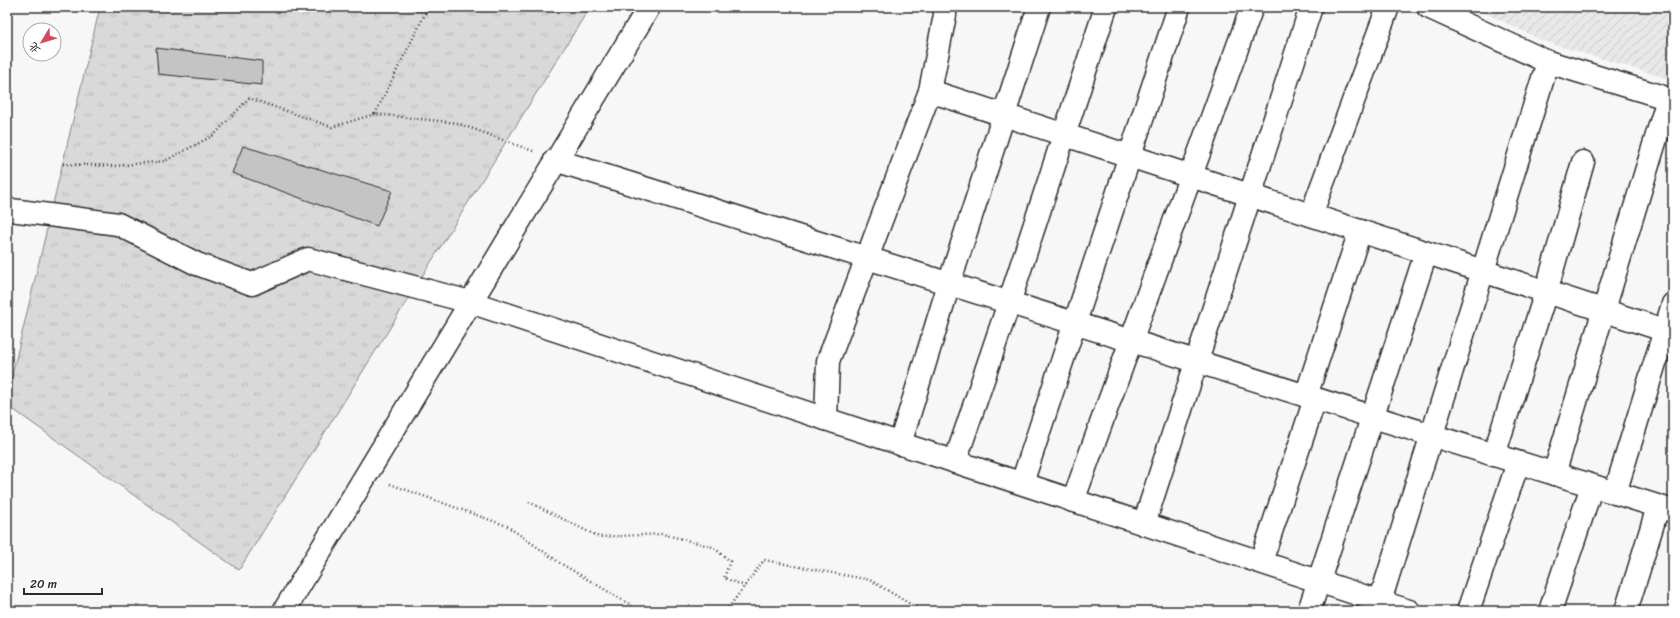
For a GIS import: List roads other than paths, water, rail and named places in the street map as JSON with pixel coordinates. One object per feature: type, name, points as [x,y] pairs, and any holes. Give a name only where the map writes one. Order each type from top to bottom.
[{"type":"street","points":[[284,611],[649,7]]},
{"type":"street","points":[[826,419],[828,361],[930,91],[945,15],[945,7]]},
{"type":"street","points":[[900,444],[949,284],[1040,7]]},
{"type":"street","points":[[955,462],[1010,303],[1106,7]]},
{"type":"street","points":[[1022,483],[1179,7]]},
{"type":"street","points":[[1073,500],[1252,7]]},
{"type":"street","points":[[1144,524],[1311,7]]},
{"type":"street","points":[[1311,215],[1388,7]]},
{"type":"street","points":[[1428,7],[1548,62],[1671,100],[1554,474]]},
{"type":"street","points":[[1378,606],[1548,62]]},
{"type":"street","points":[[930,91],[1669,332]]},
{"type":"street","points":[[556,160],[1518,463],[1615,493],[1668,506],[1626,611]]},
{"type":"street","points":[[1494,455],[1546,292],[1583,162]]},
{"type":"street","points":[[11,210],[118,224],[197,264],[252,284],[308,259],[470,302],[1319,581],[1378,606],[1409,611]]},
{"type":"street","points":[[1261,562],[1360,231]]},
{"type":"street","points":[[1309,611],[1426,253]]},
{"type":"street","points":[[1615,493],[1669,332],[1673,304]]},
{"type":"street","points":[[1468,611],[1518,463]]},
{"type":"street","points":[[1550,611],[1592,486]]}]
